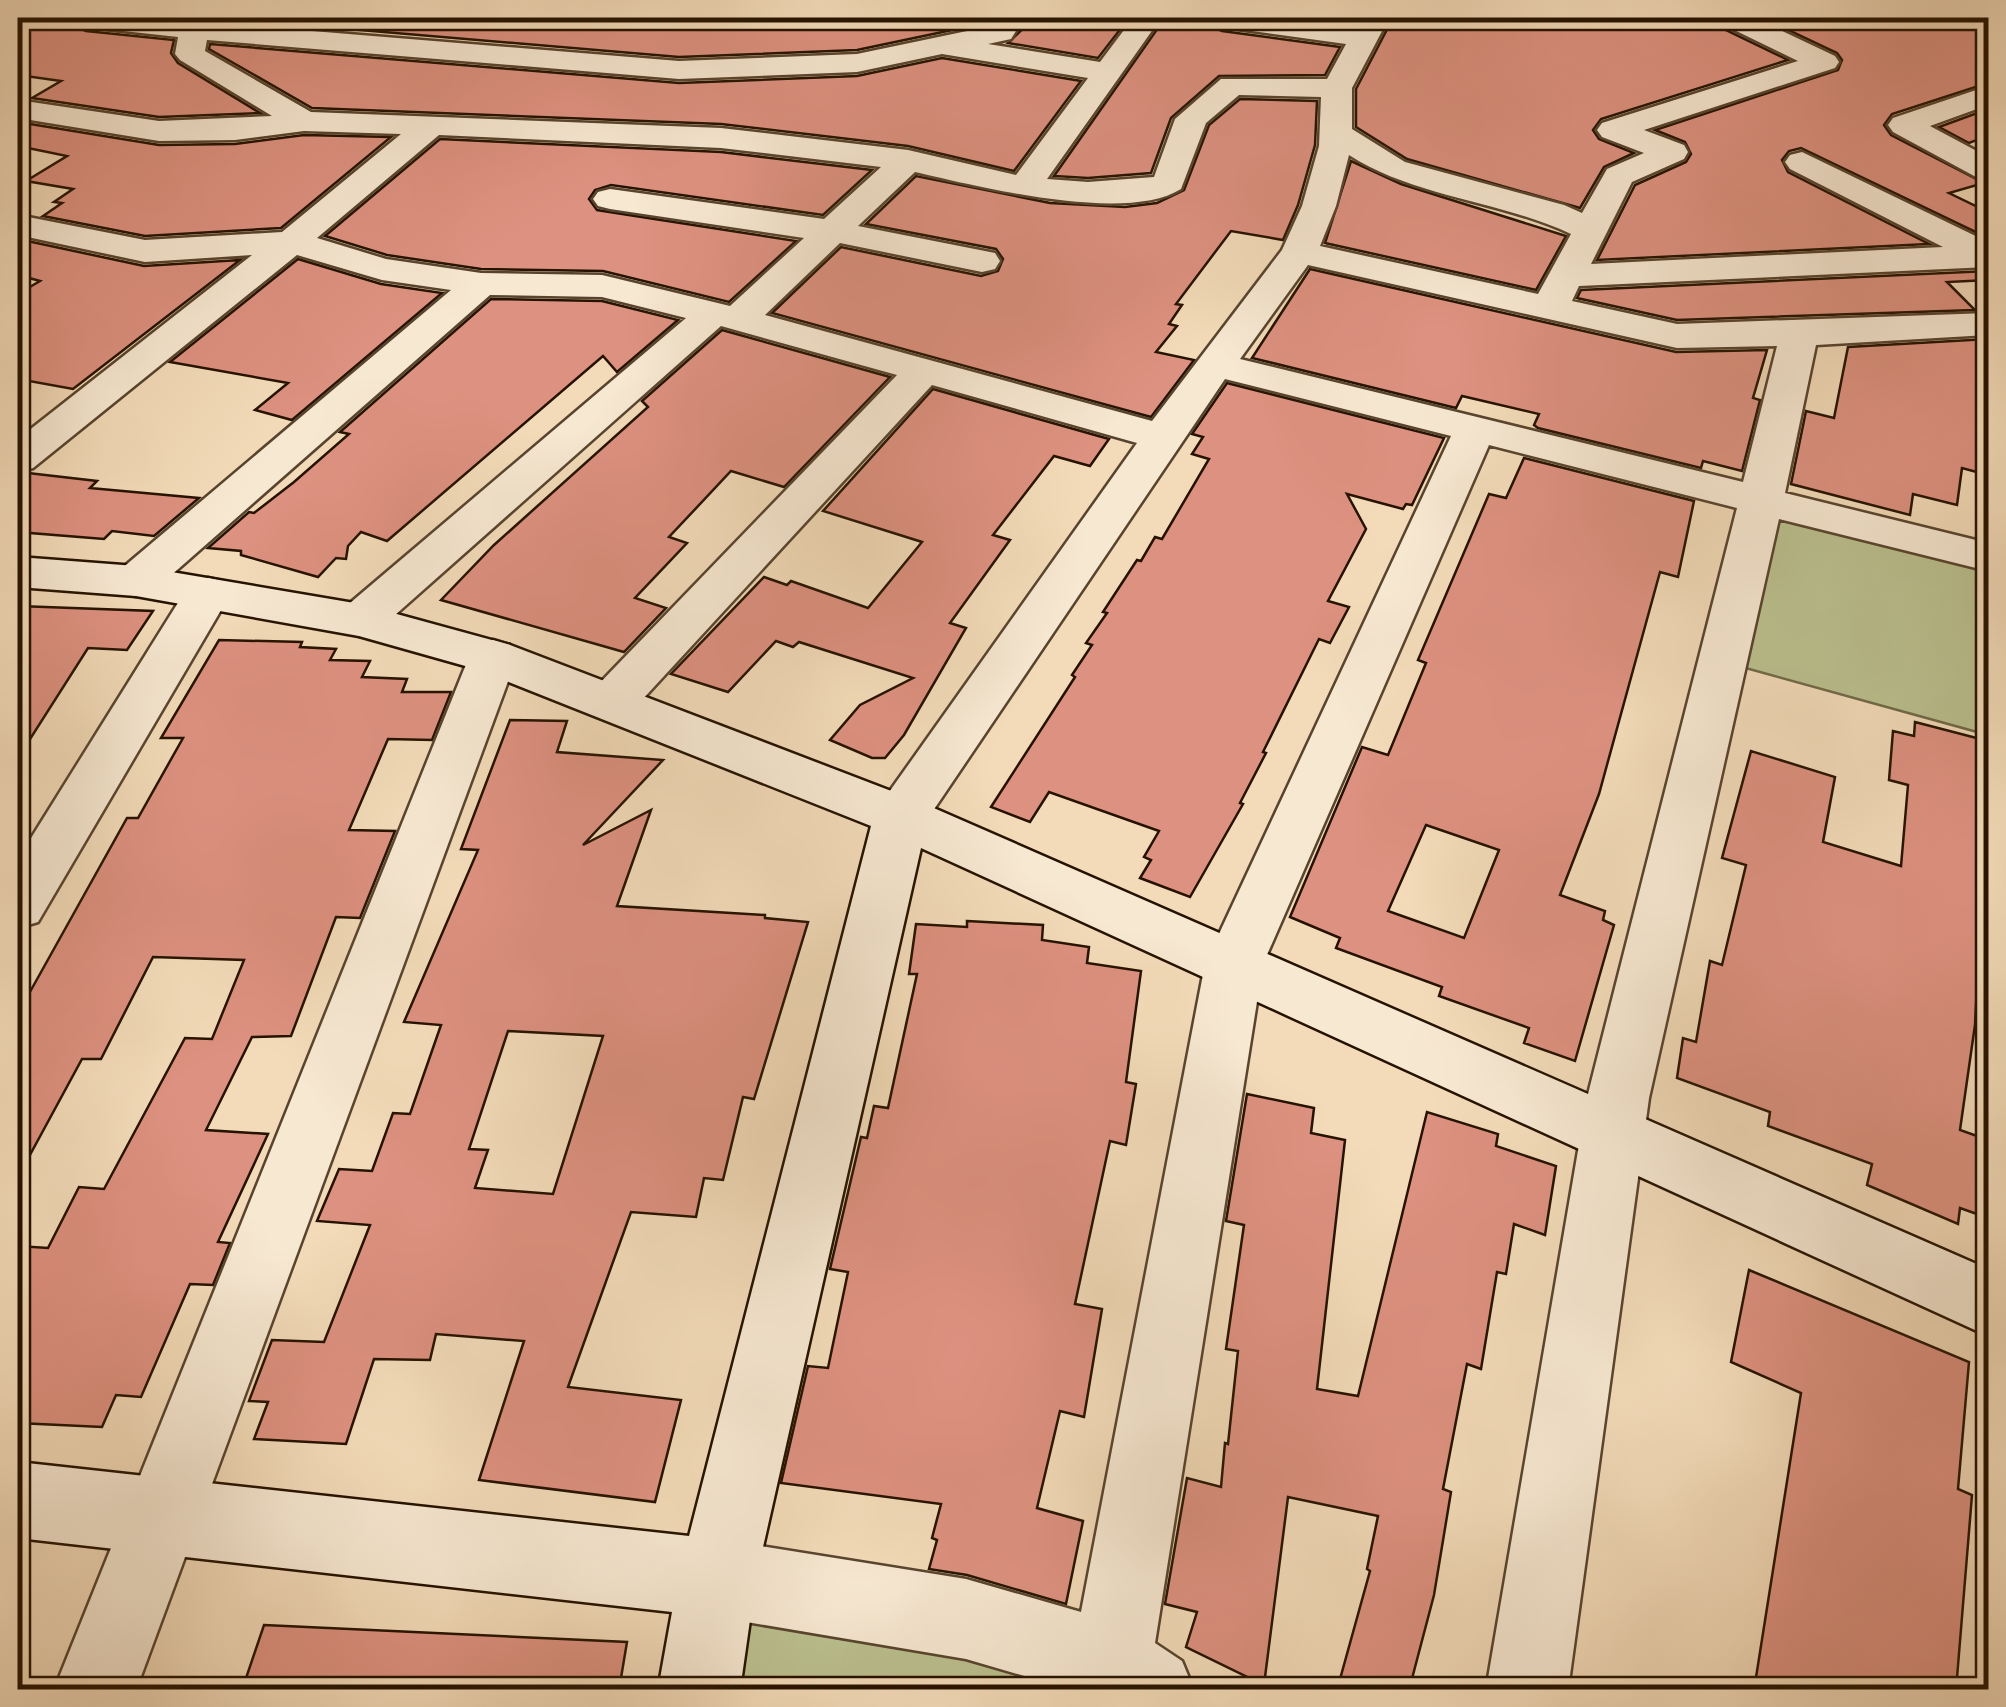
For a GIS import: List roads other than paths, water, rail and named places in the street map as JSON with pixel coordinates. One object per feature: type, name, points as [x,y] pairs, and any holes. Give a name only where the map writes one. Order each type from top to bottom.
[{"type":"street","points":[[87,18],[198,24],[679,70],[857,63],[1001,33],[1010,18]]},
{"type":"street","points":[[1024,187],[1147,18]]},
{"type":"street","points":[[699,1690],[717,1578],[901,816],[1162,437],[1299,252],[1319,206],[1336,134],[1337,88],[1370,28],[1223,18]]},
{"type":"street","points":[[1559,292],[1619,176],[1672,152],[1613,130],[1824,62],[1736,20],[1752,18]]},
{"type":"street","points":[[198,24],[190,54],[304,121]]},
{"type":"street","points":[[948,45],[959,51],[1108,72]]},
{"type":"street","points":[[18,109],[159,131],[235,130],[304,121],[721,138],[908,160],[1024,187],[1088,192],[1158,189],[1169,182],[1191,119],[1232,86],[1337,88]]},
{"type":"street","points":[[1988,95],[1904,125],[1988,170]]},
{"type":"street","points":[[18,458],[292,242],[431,125]]},
{"type":"street","points":[[1336,134],[1393,169],[1552,212],[1590,230]]},
{"type":"street","points":[[360,620],[832,231],[908,160]]},
{"type":"street","points":[[1559,292],[1988,256],[1802,162]]},
{"type":"street","points":[[610,199],[832,231],[982,262]]},
{"type":"street","points":[[18,224],[146,251],[292,242],[382,269],[482,284],[602,286],[726,316],[1162,437]]},
{"type":"street","points":[[1299,252],[1559,292],[1677,336],[1988,324]]},
{"type":"street","points":[[136,581],[482,284]]},
{"type":"street","points":[[1528,1690],[1618,1098],[1799,334]]},
{"type":"street","points":[[1217,365],[1988,557]]},
{"type":"street","points":[[611,702],[924,370]]},
{"type":"street","points":[[18,1500],[717,1578],[966,1619],[1133,1675],[1234,964],[1475,429]]},
{"type":"street","points":[[18,572],[136,581],[360,620],[493,657],[901,816],[1988,1303]]},
{"type":"street","points":[[18,906],[208,593]]},
{"type":"street","points":[[95,1690],[493,657]]}]
